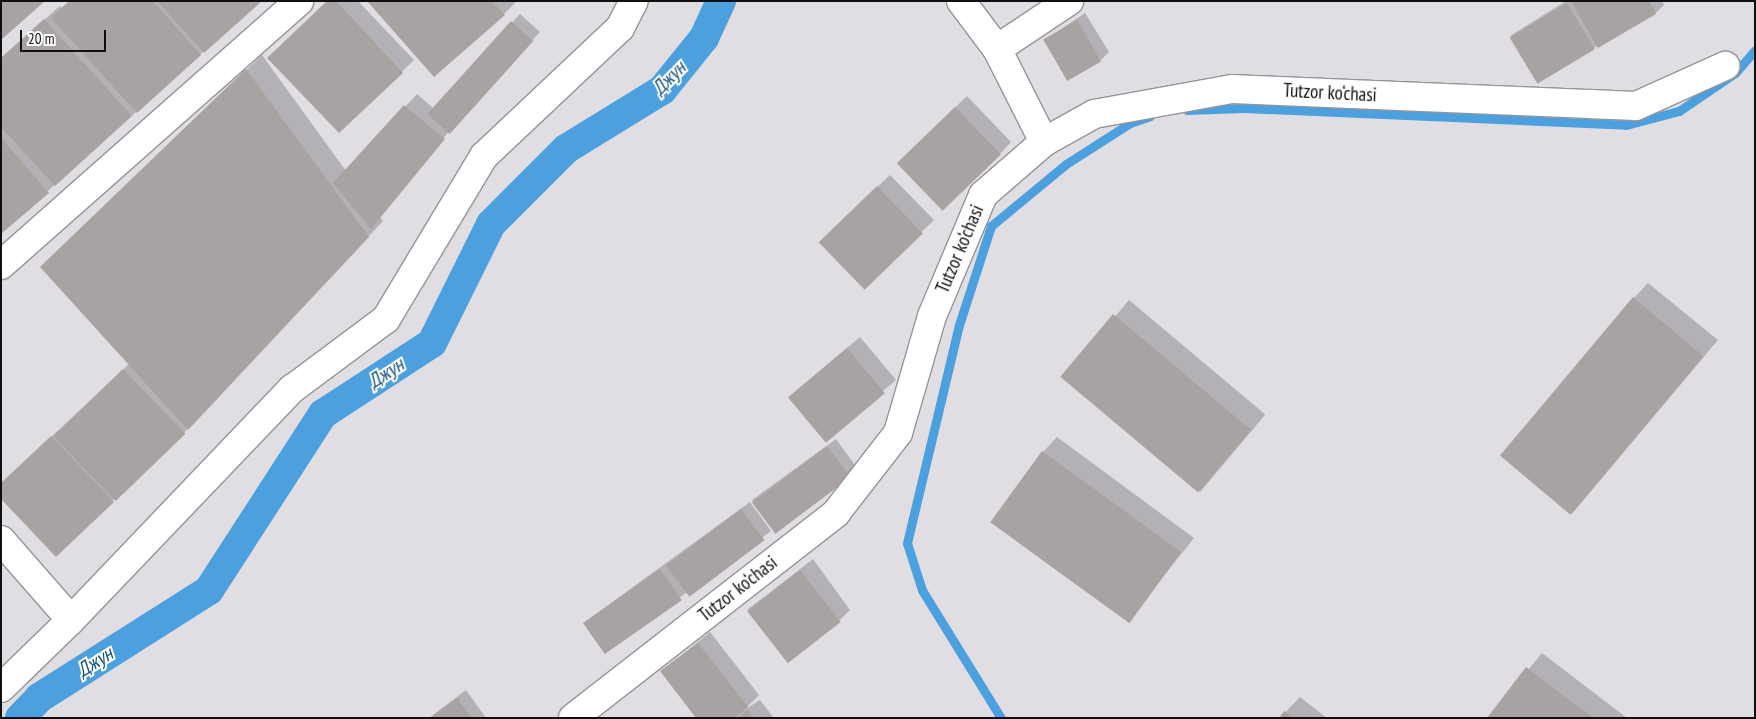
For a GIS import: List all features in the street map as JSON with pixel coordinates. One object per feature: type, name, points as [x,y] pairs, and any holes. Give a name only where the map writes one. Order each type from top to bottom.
[{"type":"street","points":[[1,265],[299,1]]},
{"type":"street","points":[[1,688],[71,620],[292,389],[386,319],[484,156],[620,28],[634,1]]},
{"type":"street","points":[[961,1],[997,49],[1044,142]]},
{"type":"street","points":[[997,49],[1069,1]]},
{"type":"street","name":"Tutzor ko‘chasi","points":[[573,718],[836,513],[898,433],[932,316],[983,195],[1044,142],[1094,114],[1232,89],[1636,106],[1725,66]]},
{"type":"street","points":[[1,540],[71,620]]},
{"type":"building","points":[[1,1],[45,1],[1,40]]},
{"type":"building","points":[[69,1],[153,1],[201,55],[137,113],[51,18]]},
{"type":"building","points":[[157,1],[262,1],[204,53]]},
{"type":"building","points":[[327,1],[336,1],[403,73],[339,133],[267,58]]},
{"type":"building","points":[[367,1],[492,1],[505,15],[434,77]]},
{"type":"building","points":[[1571,1],[1649,1],[1656,14],[1598,48]]},
{"type":"building","points":[[1567,3],[1595,49],[1537,84],[1510,38]]},
{"type":"building","points":[[44,19],[132,116],[55,186],[1,127],[1,58]]},
{"type":"building","points":[[1077,20],[1101,62],[1067,81],[1043,40]]},
{"type":"building","points":[[511,21],[533,41],[450,134],[427,114]]},
{"type":"building","points":[[246,69],[369,237],[188,430],[40,267]]},
{"type":"building","points":[[404,105],[445,139],[371,229],[333,183]]},
{"type":"building","points":[[955,107],[1001,154],[943,211],[897,163]]},
{"type":"building","points":[[1,138],[49,193],[1,234]]},
{"type":"building","points":[[877,186],[923,233],[865,290],[819,242]]},
{"type":"building","points":[[1633,297],[1703,356],[1570,515],[1500,456]]},
{"type":"building","points":[[1113,314],[1251,430],[1198,493],[1060,377]]},
{"type":"building","points":[[847,348],[885,393],[826,443],[788,397]]},
{"type":"building","points":[[123,369],[186,434],[116,501],[53,436]]},
{"type":"building","points":[[51,436],[114,502],[56,557],[1,499],[1,483]]},
{"type":"building","points":[[827,446],[850,477],[775,534],[752,503]]},
{"type":"building","points":[[1042,451],[1181,552],[1129,623],[990,522]]},
{"type":"building","points":[[741,509],[764,540],[689,597],[666,566]]},
{"type":"building","points":[[660,569],[682,600],[605,654],[583,623]]},
{"type":"building","points":[[800,570],[841,622],[788,663],[747,611]]},
{"type":"building","points":[[698,643],[748,707],[734,718],[696,718],[660,671]]},
{"type":"building","points":[[1526,667],[1593,718],[1487,718]]},
{"type":"building","points":[[457,698],[472,718],[430,718]]},
{"type":"building","points":[[748,710],[753,718],[738,718]]},
{"type":"building","points":[[1284,711],[1294,718],[1279,718]]},
{"type":"waterway","name":"Джун","points":[[20,718],[39,698],[209,590],[323,414],[432,343],[491,224],[566,149],[662,90],[704,38],[721,1]]},
{"type":"waterway","points":[[1187,110],[1244,108],[1626,125],[1679,111],[1735,73],[1755,50]]},
{"type":"waterway","points":[[1001,718],[922,590],[907,543],[959,325],[991,226],[1066,164],[1130,123],[1150,116]]}]
